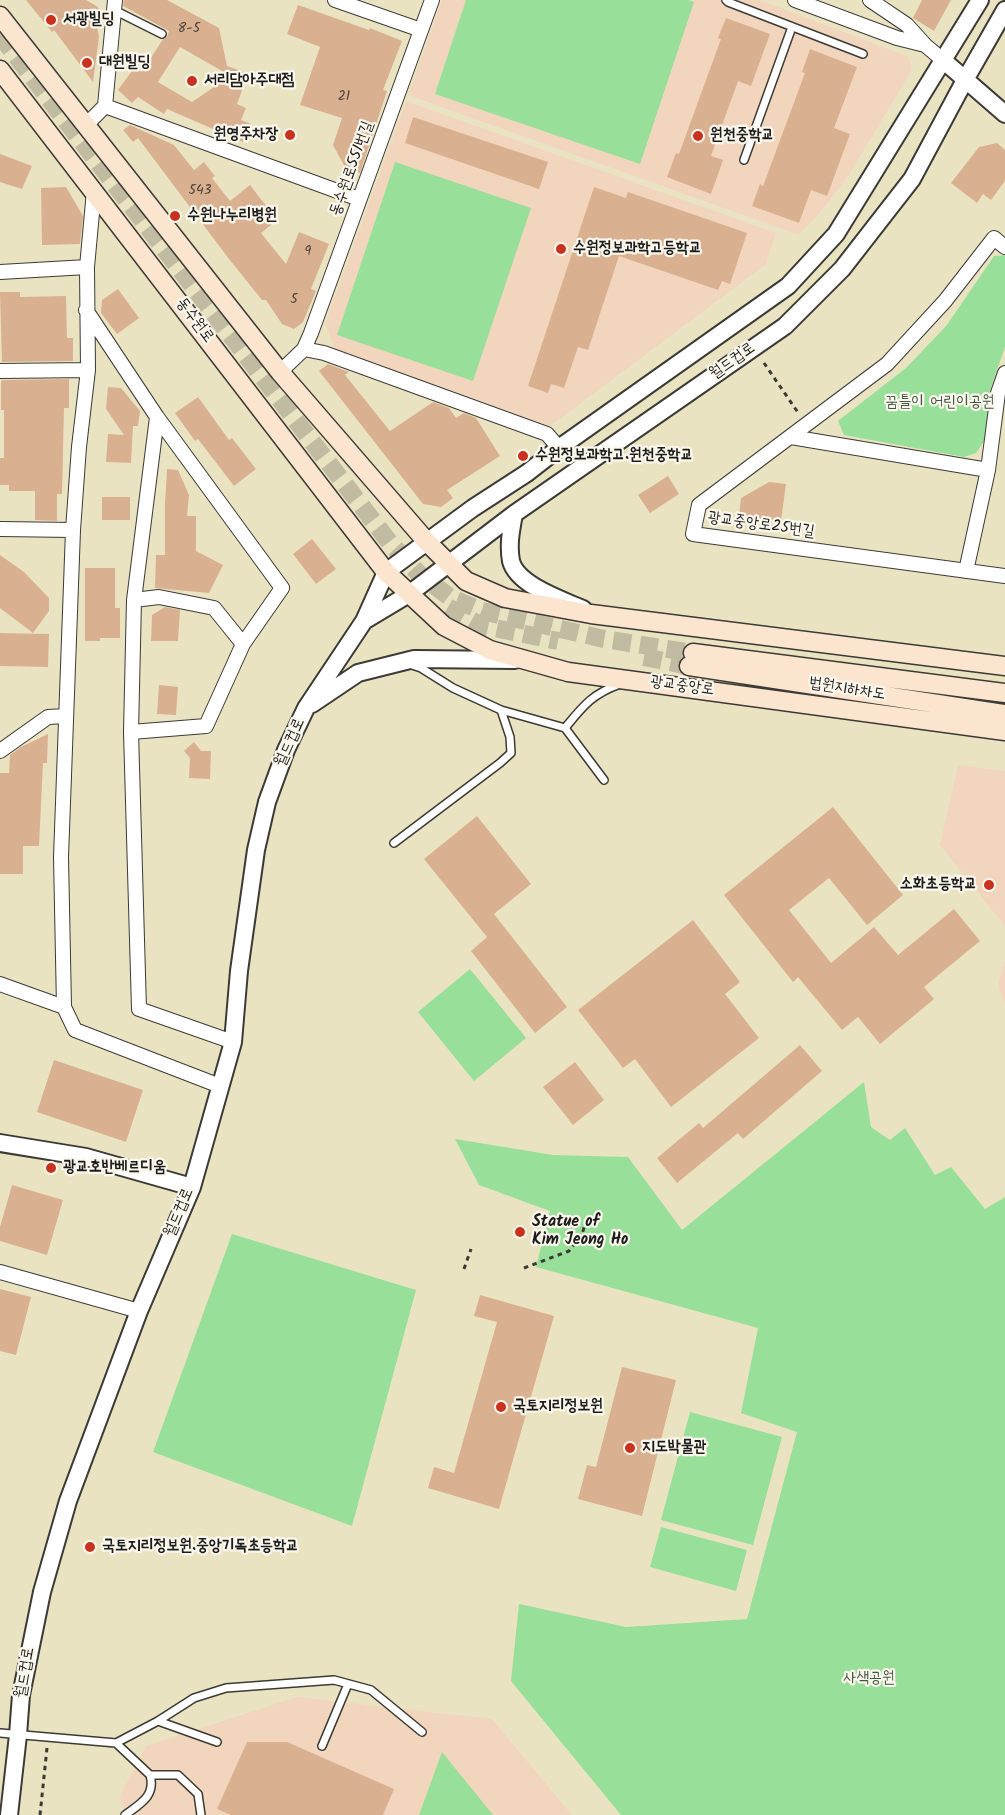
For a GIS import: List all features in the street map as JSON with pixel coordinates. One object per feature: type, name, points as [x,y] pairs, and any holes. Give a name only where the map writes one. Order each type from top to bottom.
[{"type":"main road","points":[[0,16],[280,372],[427,542],[466,581],[505,598],[591,614],[1005,666]]},
{"type":"main road","name":"동수원로","points":[[0,70],[386,572]]},
{"type":"main road","name":"광교중앙로","points":[[386,572],[444,626],[490,650],[568,672],[1005,731]]},
{"type":"main road","name":"법원지하차도","points":[[1005,693],[691,660],[1005,714]]},
{"type":"street","points":[[335,0],[421,30]]},
{"type":"street","name":"동수원로551번길","points":[[280,372],[304,349],[364,200],[432,0]]},
{"type":"street","points":[[795,0],[897,38],[925,45]]},
{"type":"street","points":[[870,0],[907,25],[925,45],[1005,114]]},
{"type":"street","name":"월드컵로","points":[[9,1815],[21,1695],[45,1581],[68,1501],[140,1311],[192,1186],[233,1042],[239,971],[256,850],[267,802],[286,750],[306,708],[364,621],[386,572],[788,286],[836,234],[980,0]]},
{"type":"street","points":[[85,126],[105,106],[114,3]]},
{"type":"street","name":"월드컵로","points":[[364,621],[409,594],[514,514],[785,326],[843,268],[912,179],[1005,10]]},
{"type":"street","points":[[105,106],[364,200]]},
{"type":"street","points":[[94,191],[87,267],[88,370],[73,530],[66,716],[61,857],[64,1007],[75,1030],[220,1086]]},
{"type":"street","name":"광교중앙로25번길","points":[[1005,247],[994,238],[945,301],[887,364],[699,506],[693,534],[1005,576]]},
{"type":"street","points":[[0,272],[87,267]]},
{"type":"street","points":[[86,310],[157,417],[282,588],[243,644],[206,726],[132,732]]},
{"type":"street","points":[[304,349],[324,353],[547,434],[559,448]]},
{"type":"street","points":[[0,371],[88,370]]},
{"type":"street","points":[[966,571],[988,470],[998,393],[1005,373]]},
{"type":"street","points":[[157,417],[134,600],[132,732],[139,1009],[233,1042]]},
{"type":"street","points":[[791,437],[988,470]]},
{"type":"street","points":[[514,514],[509,544],[512,564],[525,581],[591,614]]},
{"type":"street","points":[[0,529],[73,530]]},
{"type":"street","points":[[134,600],[159,597],[214,608],[243,644]]},
{"type":"street","points":[[306,708],[357,673],[414,659],[525,660]]},
{"type":"street","points":[[0,751],[48,717],[66,716]]},
{"type":"street","points":[[0,984],[64,1007]]},
{"type":"street","points":[[0,1143],[86,1156],[192,1186]]},
{"type":"street","points":[[0,1272],[140,1311]]},
{"type":"lane","points":[[726,0],[863,54]]},
{"type":"lane","points":[[114,3],[162,34]]},
{"type":"lane","points":[[744,160],[792,27]]},
{"type":"lane","points":[[404,662],[421,668],[453,688],[501,710],[565,728],[604,780]]},
{"type":"lane","points":[[565,728],[585,704],[602,690],[630,680]]},
{"type":"lane","points":[[394,843],[511,753],[510,737],[501,710]]},
{"type":"lane","points":[[0,1733],[116,1743],[158,1721],[194,1698],[226,1688],[334,1680],[371,1690],[422,1732]]},
{"type":"lane","points":[[322,1746],[348,1684]]},
{"type":"lane","points":[[158,1721],[217,1742]]},
{"type":"lane","points":[[116,1743],[150,1775],[152,1784],[150,1794],[141,1805],[125,1815]]},
{"type":"lane","points":[[150,1775],[178,1775],[198,1794],[201,1815]]},
{"type":"path","points":[[764,363],[807,425]]},
{"type":"path","points":[[524,1268],[569,1251],[582,1235],[587,1216]]},
{"type":"path","points":[[464,1269],[471,1249]]},
{"type":"path","points":[[40,1815],[48,1736]]},
{"type":"shaded area","name":"원천중학교","points":[[442,0],[760,0],[909,57],[912,70],[847,178],[799,235],[408,95]]},
{"type":"shaded area","name":"수원정보과학고등학교","points":[[406,101],[776,233],[766,264],[550,426],[335,349],[325,324]]},
{"type":"shaded area","name":"소화초등학교","points":[[958,765],[1005,771],[1005,926],[940,845]]},
{"type":"shaded area","points":[[1005,960],[1005,1004],[998,986]]},
{"type":"shaded area","points":[[297,1697],[492,1719],[572,1815],[127,1815],[119,1797],[146,1746]]},
{"type":"green space","points":[[466,0],[688,0],[694,2],[640,164],[435,94]]},
{"type":"green space","points":[[395,162],[531,208],[473,381],[337,335]]},
{"type":"green space","name":"꿈틀이 어린이공원","points":[[1005,255],[1005,347],[990,390],[985,440],[976,453],[964,457],[844,435],[838,421],[906,368],[947,325],[994,256]]},
{"type":"green space","points":[[470,969],[526,1038],[474,1081],[418,1012]]},
{"type":"green space","name":"사색공원","points":[[864,1082],[871,1127],[890,1140],[905,1128],[935,1175],[951,1167],[985,1209],[1005,1197],[1005,1815],[621,1815],[511,1681],[519,1604],[626,1627],[747,1619],[797,1432],[741,1413],[758,1328],[536,1267],[550,1211],[479,1185],[455,1139],[553,1155],[628,1157],[682,1230]]},
{"type":"green space","points":[[232,1234],[416,1290],[352,1526],[153,1452]]},
{"type":"green space","points":[[690,1412],[782,1437],[753,1545],[661,1520]]},
{"type":"green space","points":[[661,1527],[747,1550],[736,1591],[650,1567]]},
{"type":"green space","points":[[442,1752],[493,1815],[419,1815]]},
{"type":"building","points":[[26,0],[86,0],[98,7],[96,20],[99,37],[93,82],[54,30],[52,32]]},
{"type":"building","points":[[124,0],[167,0],[219,28],[227,66],[244,72],[240,83],[244,85],[237,104],[246,108],[241,120],[251,124],[243,142],[167,109],[164,114],[138,97],[132,103],[118,90],[134,68],[142,72],[169,31],[123,6]],"holes":[[[180,47],[222,71],[217,85],[192,102],[158,82]]]},
{"type":"building","points":[[922,0],[951,0],[934,31],[913,18]]},
{"type":"building","points":[[298,5],[369,30],[370,28],[402,41],[383,90],[387,91],[360,173],[346,169],[333,145],[342,118],[300,105],[320,47],[287,34]]},
{"type":"building","points":[[726,18],[770,34],[751,86],[738,81],[711,156],[723,160],[711,194],[667,177],[676,153],[679,154],[721,39],[718,38]]},
{"type":"building","points":[[810,49],[857,67],[834,128],[850,134],[827,196],[811,190],[799,223],[752,206],[760,184],[763,186],[805,73],[802,72]]},
{"type":"building","points":[[413,117],[548,162],[539,189],[405,143]]},
{"type":"building","points":[[130,125],[174,145],[194,170],[204,162],[215,176],[212,178],[230,201],[250,185],[277,220],[261,233],[286,264],[299,232],[329,244],[311,289],[316,291],[303,322],[294,329],[282,324],[266,300],[262,300],[229,259],[138,138],[133,142],[123,130]]},
{"type":"building","points":[[997,143],[1005,150],[1005,181],[991,200],[983,194],[977,203],[951,183],[979,147]]},
{"type":"building","points":[[0,154],[32,166],[22,189],[0,182]]},
{"type":"building","points":[[66,187],[83,216],[80,244],[42,245],[41,188]]},
{"type":"building","points":[[594,187],[626,198],[628,192],[747,233],[730,284],[722,281],[718,290],[619,256],[588,350],[578,347],[564,388],[551,384],[548,393],[528,386]]},
{"type":"building","points":[[118,289],[139,318],[117,334],[101,313],[102,300]]},
{"type":"building","points":[[0,292],[20,292],[20,297],[66,296],[67,338],[73,338],[73,361],[2,362]]},
{"type":"building","points":[[328,364],[349,372],[345,375],[390,431],[433,402],[449,408],[456,418],[464,413],[476,418],[500,456],[447,490],[453,498],[441,507],[423,504],[319,371]]},
{"type":"building","points":[[69,379],[69,408],[64,408],[62,494],[57,494],[57,521],[35,520],[35,491],[9,491],[9,485],[0,485],[0,458],[4,458],[4,410],[1,410],[1,382],[2,380]]},
{"type":"building","points":[[108,387],[121,388],[140,411],[138,426],[133,426],[131,463],[106,462],[108,434],[124,435],[106,409]]},
{"type":"building","points":[[198,397],[229,440],[232,438],[256,469],[234,486],[198,439],[195,441],[175,413]]},
{"type":"building","points":[[167,469],[178,470],[189,495],[187,516],[196,516],[196,551],[223,565],[209,593],[155,588],[156,555],[165,555]]},
{"type":"building","points":[[668,476],[679,494],[650,513],[638,495]]},
{"type":"building","points":[[769,482],[786,484],[781,521],[739,516],[741,498]]},
{"type":"building","points":[[102,497],[130,497],[130,520],[102,520]]},
{"type":"building","points":[[312,539],[336,569],[316,584],[293,554]]},
{"type":"building","points":[[0,555],[24,572],[49,598],[49,611],[33,633],[0,608]]},
{"type":"building","points":[[85,568],[115,568],[115,608],[120,608],[120,638],[85,641]]},
{"type":"building","points":[[165,607],[180,610],[178,641],[151,641],[152,615]]},
{"type":"building","points":[[0,633],[49,634],[48,667],[0,666]]},
{"type":"building","points":[[159,685],[178,687],[176,715],[157,714]]},
{"type":"building","points":[[48,734],[47,763],[43,763],[39,846],[23,846],[23,874],[0,874],[0,773],[9,773],[10,755]]},
{"type":"building","points":[[194,742],[201,751],[211,751],[210,779],[189,778],[190,758],[184,751]]},
{"type":"building","points":[[833,807],[903,895],[867,925],[829,878],[789,910],[831,963],[874,927],[898,955],[954,909],[980,941],[924,987],[934,999],[880,1044],[858,1017],[842,1030],[798,977],[793,982],[724,895]]},
{"type":"building","points":[[477,816],[531,884],[494,914],[567,1007],[535,1033],[471,951],[487,937],[424,859]]},
{"type":"building","points":[[693,920],[740,982],[725,994],[759,1038],[671,1107],[635,1059],[623,1068],[578,1010]]},
{"type":"building","points":[[800,1045],[822,1071],[743,1139],[738,1133],[677,1183],[657,1158],[699,1123],[703,1128]]},
{"type":"building","points":[[54,1060],[143,1090],[126,1142],[37,1112]]},
{"type":"building","points":[[575,1062],[604,1100],[573,1125],[543,1087]]},
{"type":"building","points":[[12,1185],[63,1200],[47,1255],[0,1241],[0,1227]]},
{"type":"building","points":[[0,1289],[31,1297],[16,1355],[0,1351]]},
{"type":"building","name":"국토지리정보원","points":[[480,1295],[554,1316],[499,1509],[428,1488],[434,1467],[454,1473],[497,1322],[474,1316]]},
{"type":"building","name":"지도박물관","points":[[622,1367],[676,1380],[642,1516],[578,1499],[587,1465],[596,1467]]},
{"type":"building","points":[[247,1742],[287,1742],[394,1789],[383,1815],[231,1815],[217,1809]]},
{"type":"tunnel","points":[[0,35],[390,543],[420,575],[451,598],[482,611],[604,639],[693,653]]},
{"type":"tunnel","points":[[448,607],[480,625],[558,641]]},
{"type":"tunnel","points":[[644,657],[689,666]]},
{"type":"place","name":"서광빌딩","points":[[51,20]]},
{"type":"place","name":"대원빌딩","points":[[87,63]]},
{"type":"place","name":"서리담아주대점","points":[[192,81]]},
{"type":"place","name":"원영주차장","points":[[290,135]]},
{"type":"place","name":"원천중학교","points":[[698,136]]},
{"type":"place","name":"수원나누리병원","points":[[175,216]]},
{"type":"place","name":"수원정보과학고등학교","points":[[561,249]]},
{"type":"place","name":"수원정보과학고.원천중학교","points":[[523,456]]},
{"type":"place","name":"소화초등학교","points":[[989,885]]},
{"type":"place","name":"광교호반베르디움","points":[[51,1168]]},
{"type":"place","name":"Statue of Kim Jeong Ho","points":[[520,1232]]},
{"type":"place","name":"국토지리정보원","points":[[501,1407]]},
{"type":"place","name":"지도박물관","points":[[630,1448]]},
{"type":"place","name":"국토지리정보원.중앙기독초등학교","points":[[90,1547]]}]
